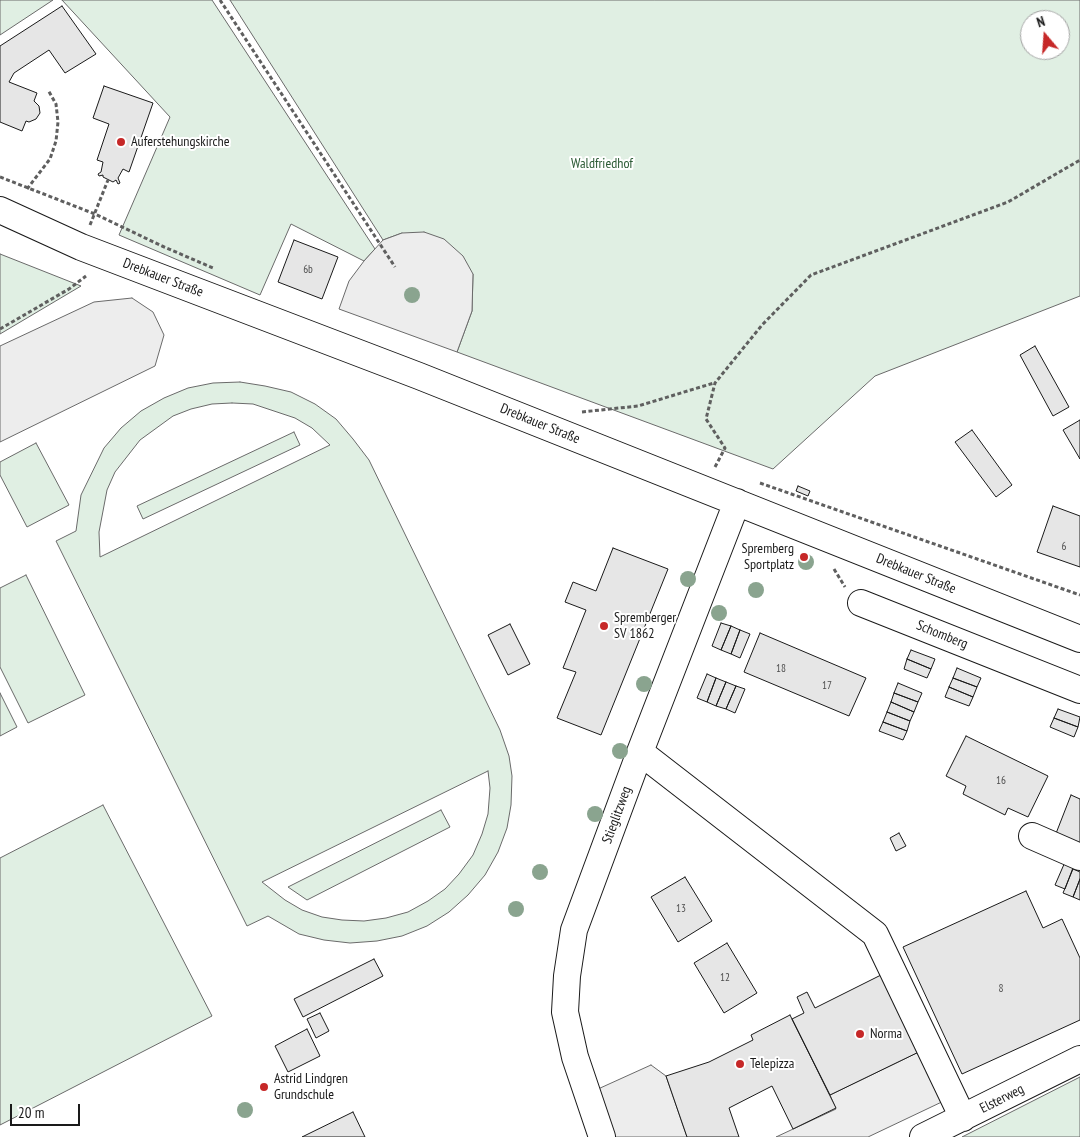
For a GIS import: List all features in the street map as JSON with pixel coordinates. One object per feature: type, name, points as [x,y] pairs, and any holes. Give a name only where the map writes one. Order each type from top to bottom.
[{"type":"street","name":"Drebkauer Straße","points":[[4,212],[81,246],[419,376],[1080,639]]},
{"type":"street","name":"Stieglitzweg","points":[[602,1137],[575,1057],[565,1012],[567,976],[574,930],[640,752],[737,502]]},
{"type":"street","name":"Schomberg","points":[[862,603],[1080,690]]},
{"type":"street","points":[[640,752],[875,934],[963,1118]]},
{"type":"street","points":[[1032,836],[1080,857]]},
{"type":"street","name":"Elsterweg","points":[[924,1137],[1080,1059]]},
{"type":"path","points":[[220,0],[395,267]]},
{"type":"path","points":[[4,212],[28,188],[50,159],[56,141],[58,122],[56,104],[48,90]]},
{"type":"path","points":[[714,469],[725,448],[706,419],[715,383],[762,325],[811,275],[1008,202],[1080,160]]},
{"type":"path","points":[[0,177],[95,214],[215,269]]},
{"type":"path","points":[[0,329],[69,289],[89,272]]},
{"type":"path","points":[[590,416],[581,412],[638,406],[715,383]]},
{"type":"path","points":[[707,466],[722,472]]},
{"type":"path","points":[[754,482],[780,489],[1080,595]]},
{"type":"path","points":[[830,562],[855,599],[862,603]]},
{"type":"green space","points":[[0,0],[53,0],[0,35]]},
{"type":"green space","points":[[62,0],[212,0],[375,249],[364,261],[291,224],[260,295],[119,235],[170,117]]},
{"type":"green space","name":"Waldfriedhof","points":[[230,0],[1080,0],[1080,296],[875,376],[773,469],[457,352],[472,311],[473,274],[402,233],[383,240]]},
{"type":"green space","points":[[0,254],[81,286],[0,334]]},
{"type":"green space","points":[[240,382],[291,392],[315,404],[336,419],[353,439],[369,460],[500,730],[509,756],[512,776],[511,805],[507,828],[498,852],[485,875],[468,895],[449,912],[427,926],[402,936],[377,941],[350,943],[324,940],[299,934],[268,916],[247,926],[56,541],[76,531],[81,495],[104,448],[121,428],[141,411],[164,398],[188,388],[213,383]],"holes":[[[212,404],[253,404],[295,418],[312,428],[330,445],[100,557],[99,532],[107,490],[115,472],[140,440],[173,416]],[[488,771],[490,788],[488,814],[473,855],[445,889],[408,912],[364,921],[322,917],[302,910],[285,900],[262,882]]]},
{"type":"green space","points":[[294,432],[300,445],[143,519],[137,506]]},
{"type":"green space","points":[[36,443],[69,505],[27,527],[0,475],[0,462]]},
{"type":"green space","points":[[26,575],[85,695],[28,723],[0,667],[0,588]]},
{"type":"green space","points":[[0,693],[17,727],[0,736]]},
{"type":"green space","points":[[103,805],[212,1016],[0,1125],[0,858]]},
{"type":"green space","points":[[441,810],[450,827],[307,900],[288,887]]},
{"type":"green space","points":[[1080,1077],[1080,1137],[962,1137]]},
{"type":"shaded area","points":[[424,232],[444,239],[463,256],[473,274],[472,311],[457,352],[339,309],[349,281],[383,240],[402,233]]},
{"type":"shaded area","points":[[132,298],[153,312],[164,335],[155,366],[0,442],[0,346],[94,302]]},
{"type":"shaded area","points":[[927,1048],[948,1099],[868,1137],[776,1137],[836,1109],[830,1095]]},
{"type":"shaded area","points":[[651,1065],[666,1076],[687,1137],[614,1137],[598,1089]]},
{"type":"building","points":[[62,6],[96,54],[65,73],[49,50],[14,73],[9,82],[37,93],[34,101],[39,106],[40,113],[36,119],[29,122],[26,121],[22,131],[0,122],[0,46]]},
{"type":"building","name":"Auferstehungskirche","points":[[104,86],[153,103],[129,172],[123,169],[118,178],[120,183],[118,184],[116,180],[113,182],[98,174],[101,172],[103,162],[97,160],[109,124],[93,118]]},
{"type":"building","points":[[294,240],[338,257],[322,299],[278,282]]},
{"type":"building","points":[[1035,346],[1069,407],[1053,416],[1020,355]]},
{"type":"building","points":[[1080,420],[1080,459],[1063,430]]},
{"type":"building","points":[[972,430],[1012,485],[996,497],[955,442]]},
{"type":"building","points":[[798,486],[810,491],[808,496],[796,491]]},
{"type":"building","points":[[1053,506],[1080,516],[1080,567],[1037,552]]},
{"type":"building","points":[[613,548],[668,569],[601,735],[557,718],[576,672],[563,668],[586,610],[565,602],[573,582],[596,591]]},
{"type":"building","points":[[721,623],[731,626],[721,650],[712,646]]},
{"type":"building","points":[[510,624],[530,664],[508,675],[488,635]]},
{"type":"building","points":[[731,626],[740,630],[731,654],[721,650]]},
{"type":"building","points":[[740,630],[750,634],[740,658],[731,654]]},
{"type":"building","points":[[760,633],[866,678],[849,716],[744,672]]},
{"type":"building","points":[[911,650],[935,659],[931,669],[907,659]]},
{"type":"building","points":[[907,659],[931,669],[927,678],[904,669]]},
{"type":"building","points":[[957,668],[981,678],[977,687],[953,678]]},
{"type":"building","points":[[707,674],[716,678],[707,702],[697,698]]},
{"type":"building","points":[[716,678],[726,682],[716,706],[707,702]]},
{"type":"building","points":[[953,678],[977,687],[973,697],[949,687]]},
{"type":"building","points":[[726,682],[736,686],[726,709],[716,706]]},
{"type":"building","points":[[898,683],[922,693],[918,702],[894,693]]},
{"type":"building","points":[[736,686],[745,689],[735,713],[726,709]]},
{"type":"building","points":[[949,687],[973,697],[969,706],[945,697]]},
{"type":"building","points":[[894,693],[918,702],[914,712],[891,702]]},
{"type":"building","points":[[891,702],[914,712],[910,721],[887,712]]},
{"type":"building","points":[[1058,709],[1080,717],[1078,727],[1054,718]]},
{"type":"building","points":[[887,712],[910,721],[907,731],[883,722]]},
{"type":"building","points":[[1054,718],[1078,727],[1074,737],[1050,727]]},
{"type":"building","points":[[883,722],[907,731],[903,740],[879,731]]},
{"type":"building","points":[[966,736],[1048,776],[1028,817],[1008,808],[1005,815],[963,794],[966,786],[946,776]]},
{"type":"building","points":[[1071,795],[1080,799],[1080,846],[1055,836]]},
{"type":"building","points":[[899,833],[906,846],[896,851],[890,838]]},
{"type":"building","points":[[1065,862],[1074,865],[1065,889],[1055,885]]},
{"type":"building","points":[[1073,869],[1080,872],[1080,879],[1073,897],[1063,893]]},
{"type":"building","points":[[685,877],[712,921],[678,942],[651,897]]},
{"type":"building","points":[[1080,879],[1080,900],[1073,897]]},
{"type":"building","points":[[1026,891],[1043,928],[1062,919],[1080,958],[1080,1020],[962,1074],[903,947]]},
{"type":"building","points":[[727,943],[757,993],[724,1013],[694,963]]},
{"type":"building","points":[[374,959],[383,976],[303,1017],[294,999]]},
{"type":"building","name":"Norma","points":[[889,971],[927,1048],[830,1095],[792,1019],[804,1013],[797,997],[807,992],[815,1008]]},
{"type":"building","points":[[320,1013],[329,1031],[316,1038],[307,1019]]},
{"type":"building","points":[[790,1015],[836,1108],[793,1129],[772,1086],[729,1108],[739,1137],[687,1137],[666,1076],[709,1062],[753,1040],[751,1035]]},
{"type":"building","points":[[307,1029],[320,1056],[288,1072],[275,1046]]},
{"type":"building","points":[[353,1112],[365,1137],[302,1137]]},
{"type":"place","name":"Auferstehungskirche","points":[[121,142]]},
{"type":"place","name":"Spremberg Sportplatz","points":[[804,557]]},
{"type":"place","name":"Spremberger SV 1862","points":[[604,626]]},
{"type":"place","name":"Norma","points":[[860,1034]]},
{"type":"place","name":"Telepizza","points":[[740,1064]]},
{"type":"place","name":"Astrid Lindgren Grundschule","points":[[264,1087]]}]
